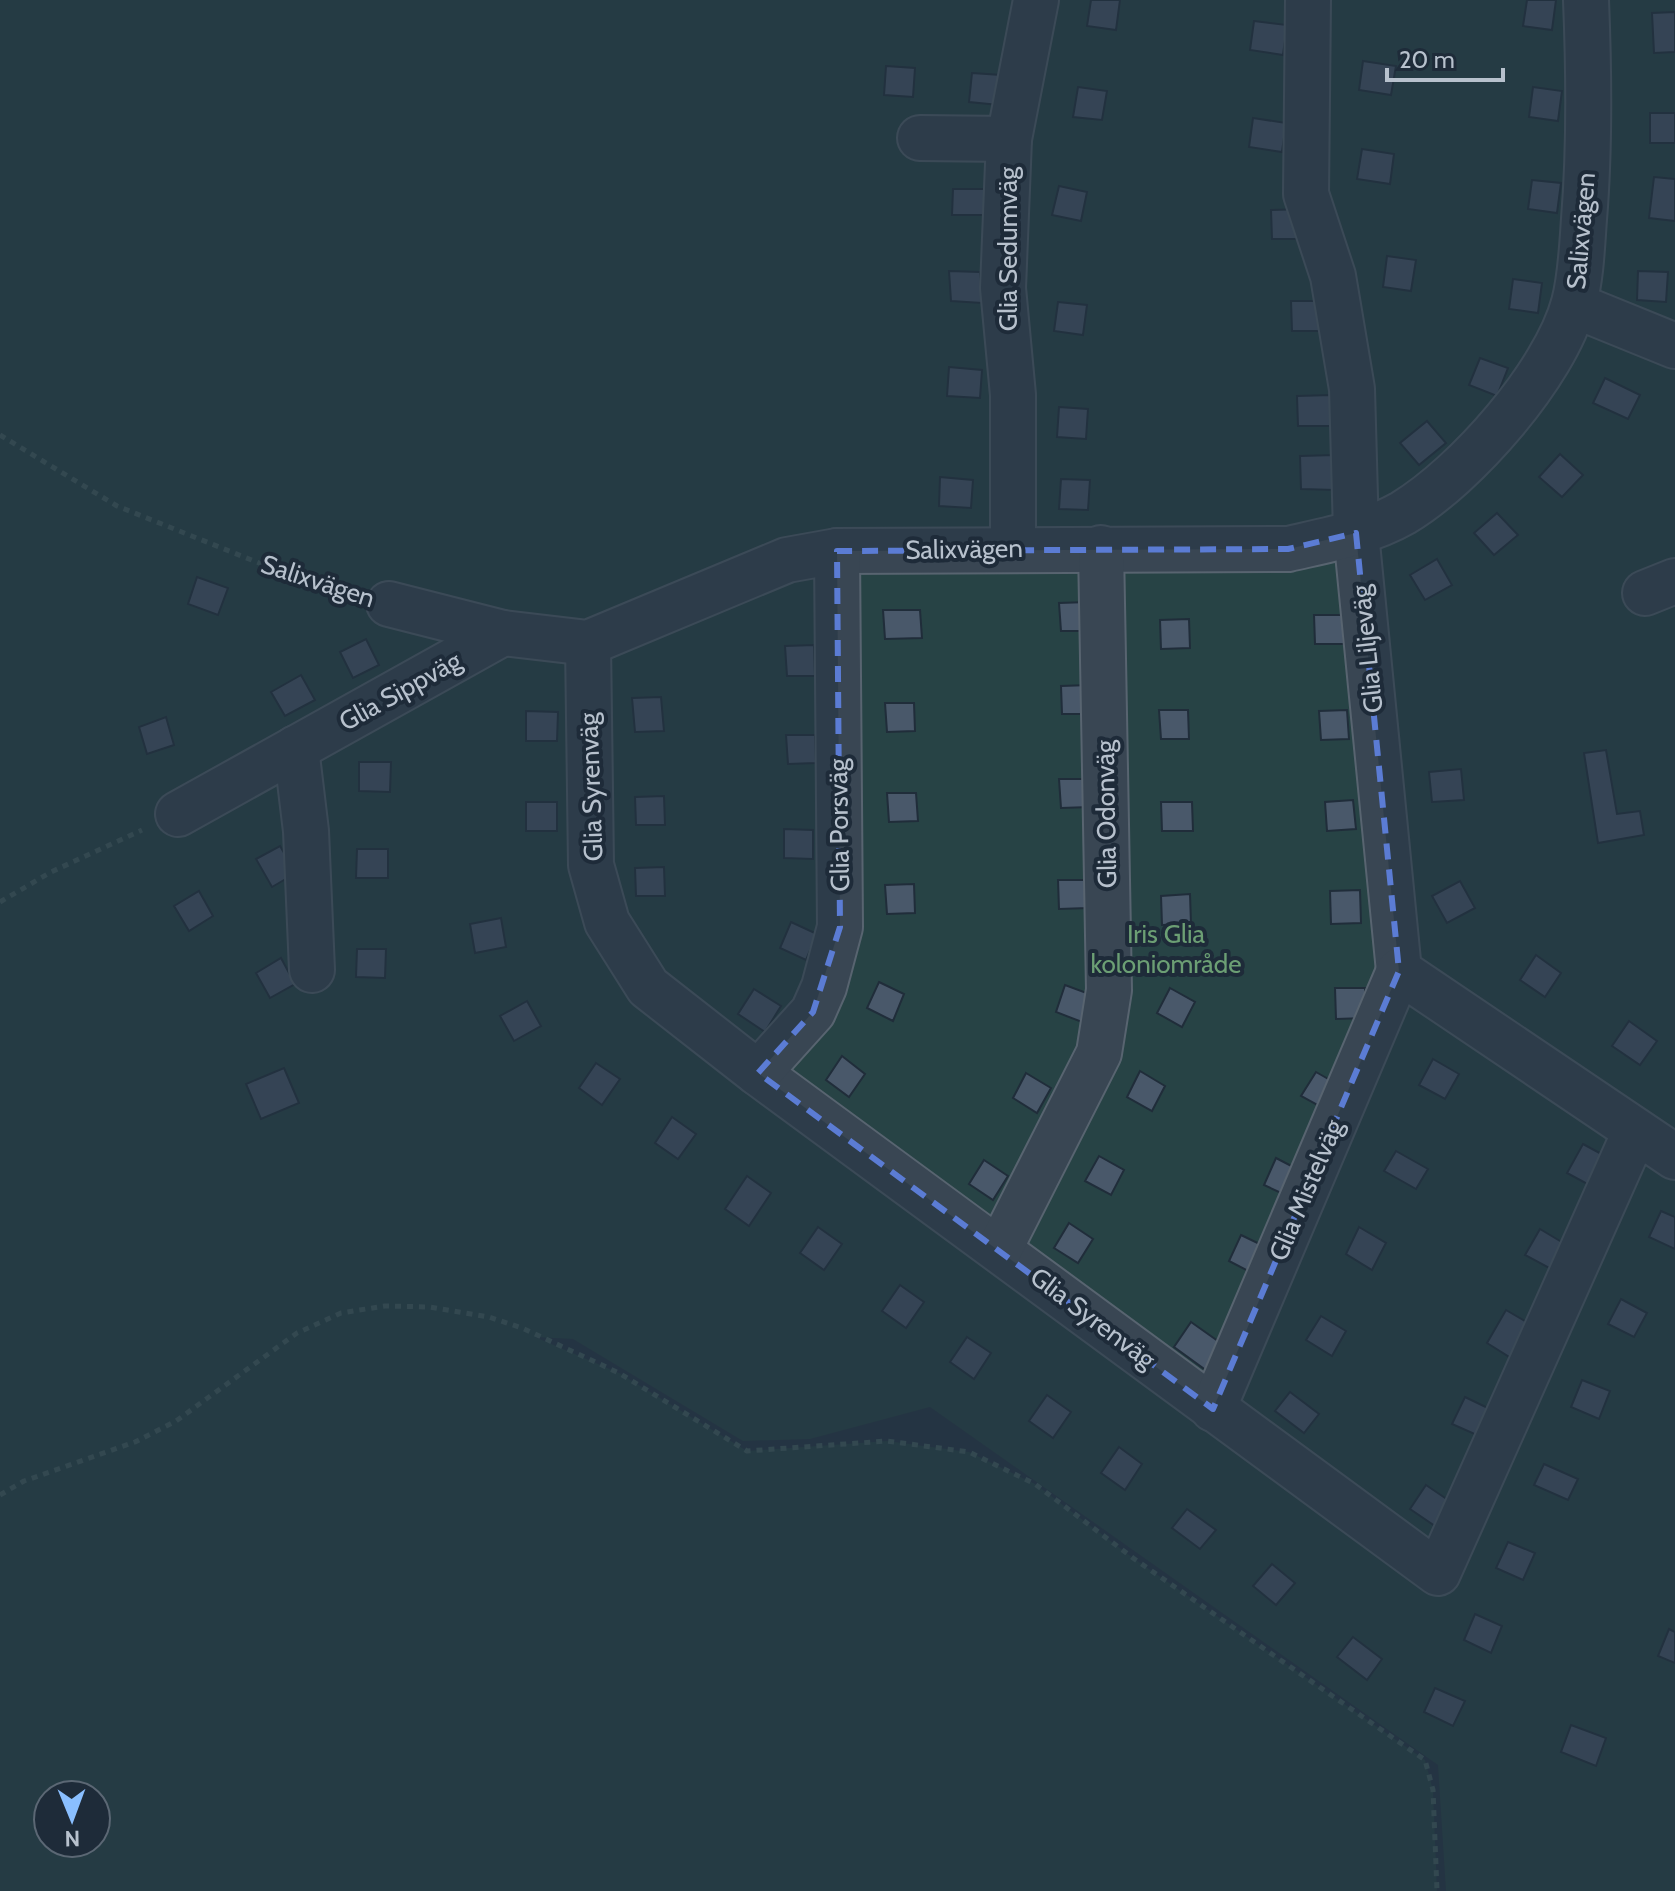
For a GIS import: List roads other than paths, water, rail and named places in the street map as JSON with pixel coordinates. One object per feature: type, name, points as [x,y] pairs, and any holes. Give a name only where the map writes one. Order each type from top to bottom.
[{"type":"street","name":"Glia Sedumväg","points":[[1013,548],[1013,395],[1003,288],[1009,139],[1036,0]]},
{"type":"street","name":"Glia Liljeväg","points":[[1308,0],[1306,194],[1333,276],[1352,389],[1356,533],[1399,971]]},
{"type":"street","name":"Salixvägen","points":[[389,604],[503,633],[588,643],[787,560],[837,551],[1288,549],[1356,533],[1404,512],[1454,472],[1505,423],[1546,362],[1574,305],[1586,194],[1590,89],[1586,0]]},
{"type":"street","points":[[920,138],[1009,139]]},
{"type":"street","points":[[1574,305],[1675,346]]},
{"type":"street","name":"Glia Odonväg","points":[[1000,1248],[1099,1053],[1109,990],[1101,548]]},
{"type":"street","name":"Glia Porsväg","points":[[758,1073],[813,1012],[824,987],[840,927],[837,551]]},
{"type":"street","name":"Glia Sippväg","points":[[178,814],[503,633]]},
{"type":"street","name":"Glia Syrenväg","points":[[588,643],[591,865],[607,922],[648,987],[758,1073],[1438,1573],[1635,1132]]},
{"type":"street","points":[[296,748],[306,831],[312,970]]},
{"type":"street","points":[[1399,971],[1675,1157]]},
{"type":"street","name":"Glia Mistelväg","points":[[1213,1409],[1399,971]]},
{"type":"park label","name":"Iris Glia koloniområde","points":[[1166,949]]}]
